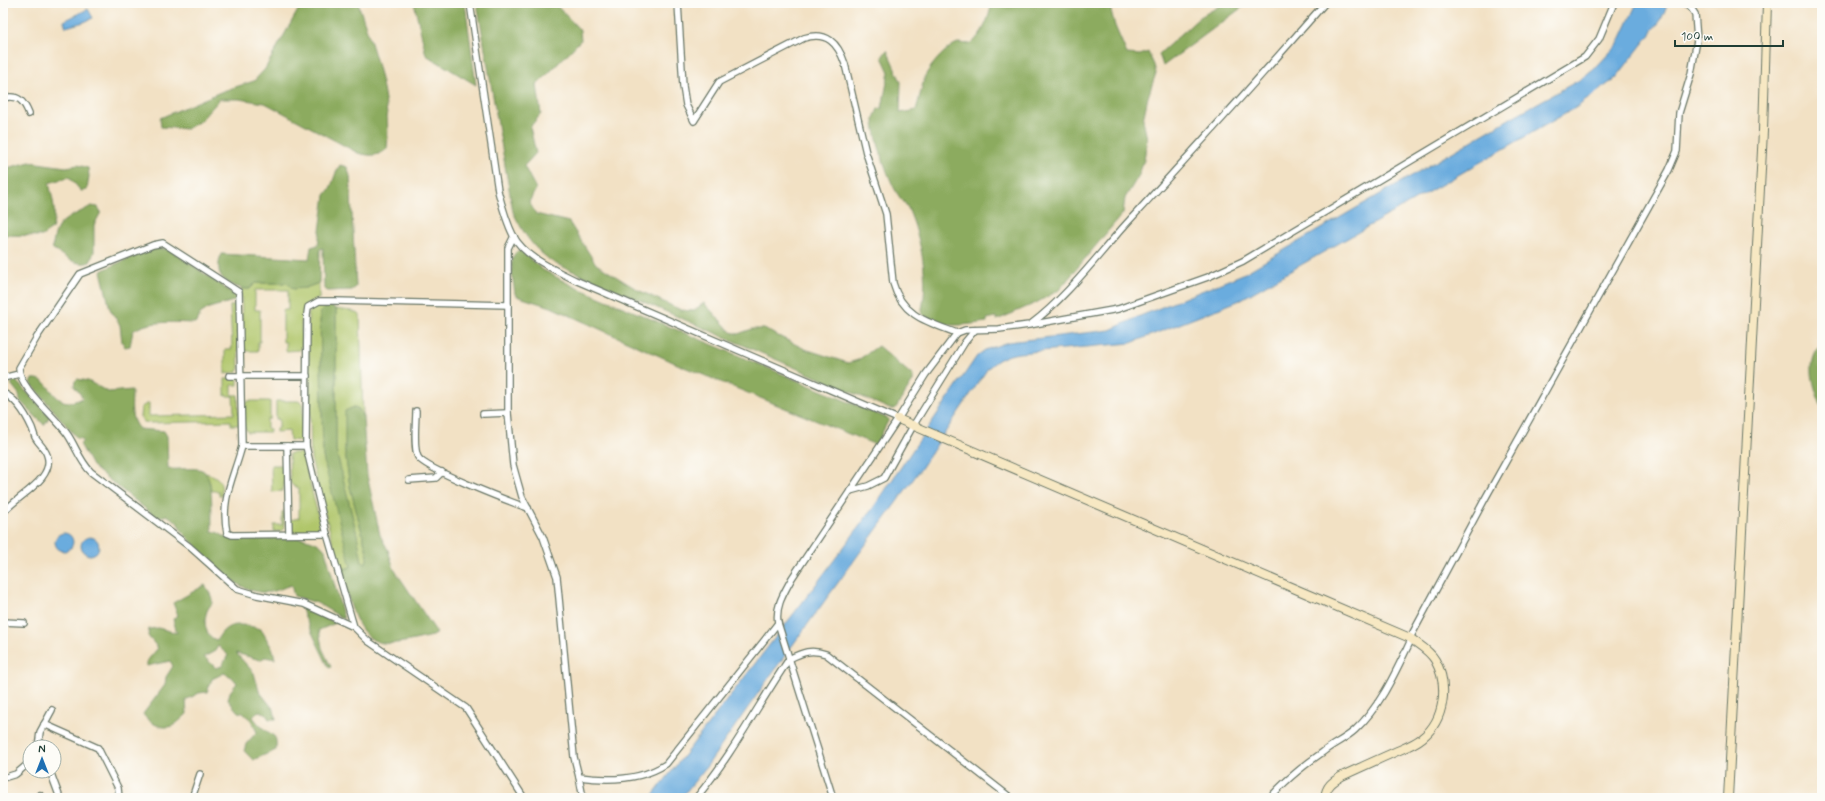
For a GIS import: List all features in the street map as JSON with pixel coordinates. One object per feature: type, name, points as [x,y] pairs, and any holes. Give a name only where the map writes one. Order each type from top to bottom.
[{"type":"street","points":[[470,3],[498,191],[504,212],[514,236],[528,252],[543,264],[575,280],[1410,639],[1426,650],[1435,659],[1440,670],[1444,693],[1443,704],[1435,723],[1422,738],[1332,782],[1326,790],[1325,798]]},
{"type":"street","points":[[678,3],[683,86],[686,105],[694,121],[718,82],[804,38],[814,35],[826,36],[834,44],[842,55],[845,64],[866,153],[883,202],[886,214],[893,283],[896,291],[909,311],[924,321],[957,333]]},
{"type":"street","points":[[1029,325],[1064,294],[1093,260],[1243,97],[1326,3]]},
{"type":"street","points":[[833,798],[776,613],[782,597],[850,490],[898,419],[926,374],[957,333],[965,330],[999,329],[1029,325],[1118,309],[1208,276],[1243,260],[1585,57],[1599,39],[1614,3]]},
{"type":"street","points":[[1270,798],[1288,779],[1307,764],[1346,738],[1381,697],[1482,504],[1669,170],[1677,151],[1679,113],[1691,74],[1697,40],[1695,14],[1691,6],[1683,3]]},
{"type":"street","points":[[1728,798],[1763,131],[1767,3]]},
{"type":"street","points":[[3,98],[14,96],[20,98],[24,102],[29,114]]},
{"type":"street","points":[[514,236],[508,248],[508,413],[512,465],[517,483],[543,537],[557,577],[574,757],[583,798]]},
{"type":"street","points":[[327,534],[232,535],[227,533],[227,491],[242,446],[239,292],[163,244],[153,245],[80,274],[37,337],[22,362],[19,374],[24,384],[62,427],[90,472],[190,547],[237,589],[257,596],[304,604],[354,627],[368,641],[466,708],[524,798]]},
{"type":"street","points":[[354,627],[327,534],[306,446],[308,307],[313,303],[334,301],[508,305]]},
{"type":"street","points":[[850,490],[868,486],[884,478],[913,426],[965,342],[975,330]]},
{"type":"street","points":[[3,378],[19,374]]},
{"type":"street","points":[[228,376],[307,376]]},
{"type":"street","points":[[3,394],[13,399],[27,417],[34,436],[47,454],[49,463],[41,478],[28,491],[10,504],[3,513]]},
{"type":"street","points":[[416,411],[417,456],[430,467],[528,508]]},
{"type":"street","points":[[483,414],[508,413]]},
{"type":"street","points":[[242,446],[306,446]]},
{"type":"street","points":[[287,446],[289,534]]},
{"type":"street","points":[[409,480],[436,478],[442,472]]},
{"type":"street","points":[[3,622],[24,623]]},
{"type":"street","points":[[579,777],[596,779],[624,778],[644,775],[666,764],[779,626]]},
{"type":"street","points":[[696,798],[725,760],[789,656],[804,652],[816,651],[826,654],[1011,798]]},
{"type":"street","points":[[39,739],[40,732],[52,710]]},
{"type":"street","points":[[44,724],[98,748],[118,788],[119,798]]},
{"type":"street","points":[[3,778],[16,774],[22,769]]},
{"type":"street","points":[[192,798],[200,774]]},
{"type":"street","points":[[53,779],[60,798]]},
{"type":"green space","points":[[302,3],[358,3],[375,56],[384,93],[387,112],[387,149],[373,155],[358,153],[265,103],[239,99],[220,99],[200,121],[187,129],[161,127],[160,118],[223,91],[254,81],[265,69]]},
{"type":"green space","points":[[414,3],[465,3],[476,85],[426,55]]},
{"type":"green space","points":[[477,3],[554,3],[580,30],[581,40],[537,85],[541,114],[530,127],[536,153],[524,166],[536,189],[529,202],[536,214],[569,222],[596,264],[638,290],[681,310],[693,311],[704,303],[731,332],[738,334],[752,329],[764,329],[805,349],[848,363],[858,360],[878,346],[913,376],[913,381],[895,409],[890,409],[554,263],[540,252],[525,234],[513,212]]},
{"type":"green space","points":[[992,3],[1109,3],[1115,26],[1127,54],[1140,55],[1148,52],[1156,73],[1148,97],[1143,120],[1147,139],[1144,160],[1139,175],[1125,198],[1123,213],[1059,290],[1036,303],[997,320],[996,317],[987,319],[987,322],[961,325],[944,324],[936,322],[921,313],[925,287],[923,260],[917,233],[908,208],[898,195],[889,178],[876,134],[874,118],[878,109],[882,108],[889,72],[882,57],[887,50],[901,82],[900,113],[916,110],[924,79],[929,70],[948,48],[958,43],[971,44],[985,25]]},
{"type":"green space","points":[[1225,3],[1248,3],[1163,66],[1159,54],[1200,17]]},
{"type":"green space","points":[[30,162],[66,167],[78,165],[88,168],[89,176],[87,190],[81,191],[69,177],[49,183],[54,211],[52,229],[42,236],[3,235],[3,169]]},
{"type":"green space","points":[[340,165],[347,167],[350,176],[356,287],[352,290],[327,291],[324,289],[323,248],[320,249],[319,283],[305,288],[293,289],[287,283],[256,283],[249,289],[245,289],[231,284],[223,278],[220,274],[219,268],[221,254],[309,259],[311,247],[318,245],[325,195],[330,188]]},
{"type":"green space","points":[[91,206],[98,207],[101,212],[94,225],[94,252],[90,262],[75,262],[52,248],[55,233],[59,225],[63,222]]},
{"type":"green space","points":[[154,249],[167,249],[175,253],[232,293],[237,300],[209,308],[200,314],[197,323],[164,322],[140,327],[133,331],[130,346],[125,347],[122,342],[120,325],[110,309],[101,271],[138,254]]},
{"type":"green space","points":[[520,250],[543,270],[573,286],[889,419],[876,445],[684,367],[551,307],[519,297],[515,294],[512,276],[512,263],[513,257]]},
{"type":"green space","points":[[256,283],[287,283],[292,288],[305,288],[319,283],[319,299],[312,301],[307,305],[302,317],[302,345],[300,350],[286,351],[286,342],[283,342],[283,310],[288,310],[288,290],[255,290],[255,310],[260,310],[260,342],[258,342],[258,351],[246,351],[243,348],[241,289],[250,289]]},
{"type":"green space","points":[[237,305],[239,368],[237,372],[225,374],[225,349],[232,349],[230,306]]},
{"type":"green space","points":[[329,305],[321,311],[320,314],[323,457],[352,567],[340,570],[311,459],[308,315],[313,307]]},
{"type":"green space","points":[[329,305],[336,309],[336,450],[357,535],[362,562],[366,563],[368,555],[350,487],[345,452],[345,411],[354,407],[359,409],[363,418],[367,475],[380,535],[388,550],[394,569],[437,633],[432,636],[395,643],[383,643],[373,640],[365,633],[359,624],[349,602],[340,570],[351,567],[323,457],[320,314],[321,311]]},
{"type":"green space","points":[[336,309],[352,311],[360,315],[363,418],[359,409],[354,407],[346,411],[345,452],[350,487],[368,556],[366,563],[362,563],[357,535],[336,450]]},
{"type":"green space","points":[[1822,344],[1822,408],[1814,384],[1812,367],[1813,359]]},
{"type":"green space","points":[[238,378],[238,385],[232,385],[232,395],[238,395],[239,425],[231,425],[231,421],[151,423],[144,422],[140,417],[141,407],[149,403],[149,416],[234,414],[233,396],[225,396],[225,379]]},
{"type":"green space","points":[[33,379],[40,380],[45,383],[58,398],[64,401],[72,402],[83,398],[74,386],[77,379],[88,381],[108,392],[132,390],[132,416],[139,429],[164,431],[167,436],[168,469],[199,469],[206,474],[211,489],[212,531],[227,538],[243,540],[299,538],[310,540],[318,544],[325,550],[344,619],[317,603],[294,596],[291,585],[270,592],[257,592],[245,588],[233,581],[211,562],[183,533],[177,522],[167,515],[157,518],[92,466],[80,444],[83,441],[82,439],[77,438],[33,386],[31,383]]},
{"type":"green space","points":[[15,380],[50,416],[44,425],[20,401],[19,394],[11,384]]},
{"type":"green space","points":[[248,401],[270,401],[270,419],[267,419],[267,428],[270,429],[270,432],[248,432],[246,430],[243,420],[244,406]]},
{"type":"green space","points":[[276,401],[298,401],[302,403],[303,441],[290,440],[289,431],[276,432],[276,429],[279,428],[279,419],[276,419]]},
{"type":"green space","points":[[301,453],[303,455],[320,523],[317,530],[313,532],[292,532],[290,530],[290,520],[299,518],[299,488],[293,486],[290,482],[289,454]]},
{"type":"green space","points":[[271,465],[282,465],[284,467],[284,487],[282,491],[272,492]]},
{"type":"green space","points":[[205,473],[214,476],[219,480],[221,483],[222,496],[219,496],[219,491],[211,491],[210,483]]},
{"type":"green space","points":[[284,511],[284,528],[281,531],[274,532],[274,525],[282,525],[282,512]]},
{"type":"green space","points":[[205,585],[212,598],[212,603],[207,611],[205,620],[206,628],[210,636],[217,640],[225,629],[236,625],[261,629],[273,650],[275,659],[265,657],[260,660],[236,653],[254,673],[259,691],[274,710],[276,719],[269,719],[265,713],[258,711],[253,717],[276,739],[276,750],[253,760],[244,751],[246,744],[257,732],[251,720],[243,713],[238,712],[228,700],[230,692],[237,683],[232,677],[224,673],[212,679],[207,692],[199,693],[186,700],[187,714],[174,725],[170,727],[161,727],[153,723],[143,714],[165,685],[166,677],[173,666],[170,661],[147,666],[147,661],[158,648],[148,636],[149,629],[158,628],[177,633],[173,619],[178,615],[173,603]],"holes":[[[218,646],[228,655],[222,666],[216,668],[204,657],[215,651]]]},
{"type":"green space","points":[[304,607],[336,623],[319,630],[322,648],[331,667],[329,668],[306,620],[302,609]]},
{"type":"water","points":[[1637,3],[1668,3],[1661,20],[1616,78],[1577,107],[1238,301],[1131,343],[1019,353],[1006,356],[988,368],[920,470],[773,672],[707,766],[681,798],[651,798],[805,599],[873,508],[977,356],[985,350],[1008,342],[1110,330],[1140,316],[1243,274],[1516,115],[1581,79],[1598,65],[1618,44]]},
{"type":"water","points":[[88,9],[93,18],[66,27],[64,21]]},
{"type":"water","points":[[60,533],[68,533],[73,538],[71,549],[68,551],[60,551],[55,546],[55,538]]},
{"type":"water","points":[[86,537],[94,537],[99,542],[97,553],[94,555],[86,555],[81,550],[81,542]]}]
